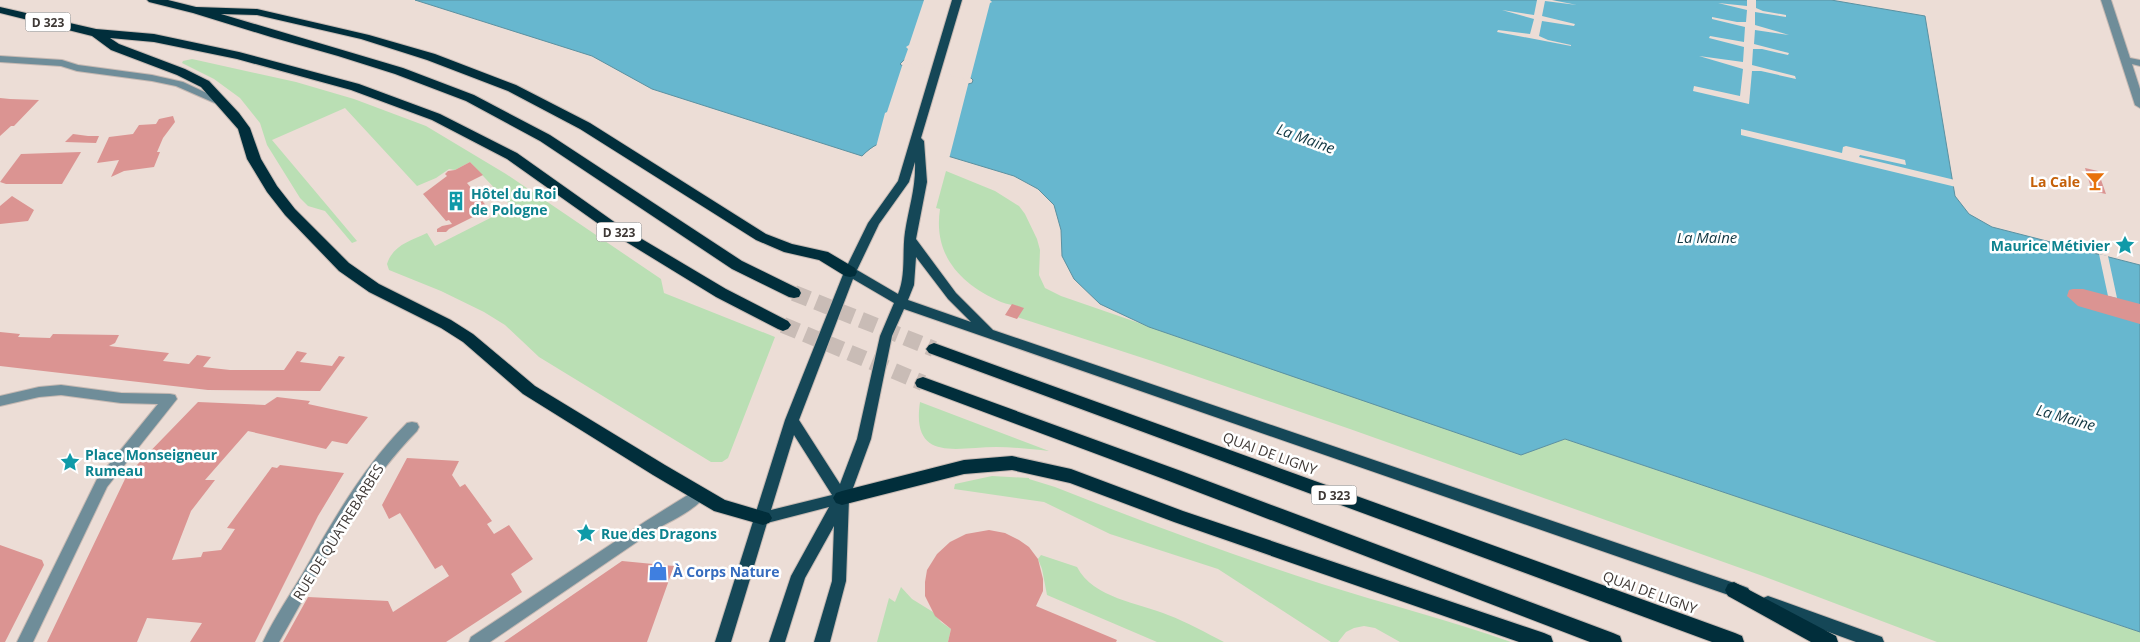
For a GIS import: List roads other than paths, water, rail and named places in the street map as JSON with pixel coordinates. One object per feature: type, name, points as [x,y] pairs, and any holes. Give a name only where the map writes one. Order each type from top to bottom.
[{"type":"highway","name":"D 323","points":[[152,0],[196,10],[399,71],[470,98],[545,138],[737,265],[794,293]]},
{"type":"highway","name":"D 323","points":[[0,10],[96,33],[154,38],[239,56],[355,86],[436,117],[512,156],[615,229],[721,293],[783,325]]},
{"type":"highway","points":[[196,10],[257,12],[302,21],[421,54],[512,88],[586,126],[761,237],[789,248],[823,256],[850,272]]},
{"type":"highway","points":[[96,33],[115,47],[181,72],[205,84],[244,128],[254,159],[272,189],[302,226],[344,267],[374,288],[446,324],[461,334],[529,390],[698,494],[720,506],[763,518]]},
{"type":"highway","name":"QUAI DE LIGNY","points":[[934,349],[1735,642]]},
{"type":"highway","points":[[923,383],[1613,642]]},
{"type":"highway","points":[[842,498],[964,467],[1012,463],[1071,476],[1180,517],[1544,642]]},
{"type":"highway","points":[[1734,590],[1829,642]]},
{"type":"main road","points":[[723,642],[792,420],[850,272],[874,223],[903,182],[957,0]]},
{"type":"main road","points":[[777,642],[798,576],[842,498],[864,439],[886,336],[908,285],[911,239],[921,182],[918,131]]},
{"type":"main road","points":[[911,239],[916,249],[952,296],[988,332]]},
{"type":"main road","points":[[850,272],[900,302],[1734,590],[1876,642]]},
{"type":"main road","points":[[792,420],[842,498],[839,581],[822,642]]},
{"type":"main road","points":[[763,518],[842,498]]},
{"type":"street","points":[[2106,0],[2140,105]]},
{"type":"street","points":[[0,60],[62,62],[77,68],[109,71],[179,84],[221,102]]},
{"type":"street","points":[[2125,60],[2140,63]]},
{"type":"street","points":[[0,401],[38,392],[61,390],[121,398],[170,399],[102,483],[25,642]]},
{"type":"street","name":"RUE DE QUATREBARBES","points":[[271,642],[337,527],[366,481],[390,448],[412,427]]},
{"type":"street","points":[[477,642],[651,525],[678,510],[698,494]]},
{"type":"water","name":"La Maine","points":[[415,0],[1831,0],[1925,16],[1955,196],[1969,214],[1992,227],[2140,265],[2140,632],[1565,439],[1521,455],[1149,327],[1100,304],[1074,279],[1062,256],[1061,230],[1054,205],[1038,189],[1014,176],[898,141],[887,141],[878,144],[862,156],[652,89],[592,56]],"holes":[[[905,59],[973,80],[972,83],[968,84],[900,64]]]},
{"type":"tunnel","points":[[794,293],[934,349]]},
{"type":"tunnel","points":[[783,325],[923,383]]},
{"type":"place","name":"La Cale","points":[[2095,181]]},
{"type":"place","name":"Hôtel du Roi de Pologne","points":[[456,201]]},
{"type":"place","name":"Maurice Métivier","points":[[2125,245]]},
{"type":"place","name":"Place Monseigneur Rumeau","points":[[70,462]]},
{"type":"place","name":"Rue des Dragons","points":[[586,533]]},
{"type":"place","name":"À Corps Nature","points":[[658,571]]}]
